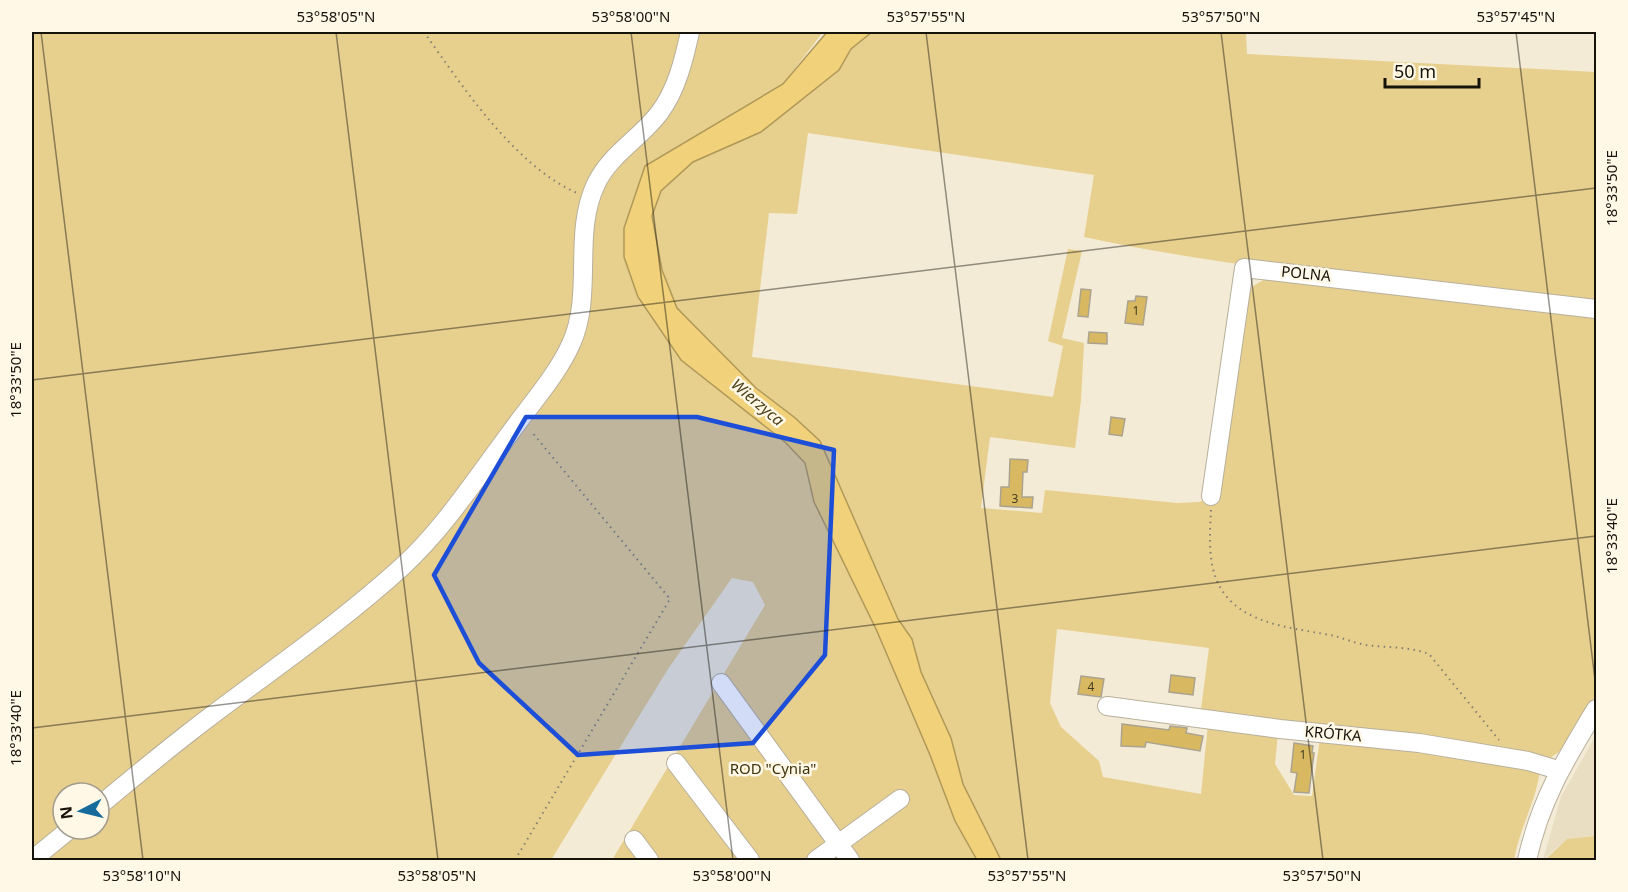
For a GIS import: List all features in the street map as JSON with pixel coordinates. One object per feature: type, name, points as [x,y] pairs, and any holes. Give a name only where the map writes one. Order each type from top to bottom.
[{"type":"street","points":[[111,796],[190,732],[308,644],[403,566],[442,525],[562,360],[578,326],[587,215],[591,199],[606,168],[654,119],[669,99],[690,32]]},
{"type":"street","name":"POLNA","points":[[1211,496],[1244,268],[1596,309]]},
{"type":"street","points":[[721,683],[850,861]]},
{"type":"street","name":"KRÓTKA","points":[[1107,706],[1211,718],[1271,728],[1419,743],[1528,761],[1558,770]]},
{"type":"street","points":[[1527,861],[1541,809],[1558,770],[1596,709]]},
{"type":"street","points":[[676,763],[750,861]]},
{"type":"street","points":[[816,861],[900,799]]},
{"type":"street","points":[[634,840],[650,861]]},
{"type":"street","points":[[32,860],[55,841]]},
{"type":"path","points":[[424,32],[515,147],[558,185],[591,199]]},
{"type":"path","points":[[515,861],[670,599],[521,418]]},
{"type":"path","points":[[1211,496],[1210,552],[1220,586],[1233,603],[1255,616],[1281,626],[1364,645],[1415,649],[1429,654],[1498,740]]},
{"type":"highlighted area","points":[[526,417],[697,417],[834,450],[825,655],[753,743],[578,755],[479,663],[434,575]]},
{"type":"shaded area","points":[[1596,735],[1596,838],[1594,836],[1567,839],[1543,860],[1561,797]]},
{"type":"green space","name":"ROD \"Cynia\"","points":[[32,32],[823,32],[783,84],[645,166],[662,328],[681,360],[785,442],[805,463],[814,502],[876,629],[930,755],[955,821],[977,860],[612,860],[765,605],[753,582],[732,578],[668,669],[551,860],[32,860]]},
{"type":"green space","points":[[872,32],[1246,32],[1247,54],[1596,72],[1596,304],[1275,269],[1084,237],[1094,175],[808,133],[797,214],[769,213],[752,357],[1053,397],[1063,346],[1048,341],[1068,249],[1082,251],[1062,338],[1084,343],[1081,400],[1075,448],[990,437],[981,508],[1042,513],[1045,490],[1177,503],[1199,502],[1215,496],[1243,303],[1253,286],[1271,276],[1596,315],[1596,696],[1559,752],[1547,760],[1269,723],[1201,709],[1209,648],[1057,629],[1050,703],[1061,727],[1099,761],[1103,777],[1201,794],[1208,724],[1278,733],[1275,764],[1294,795],[1312,796],[1320,738],[1540,769],[1514,860],[1001,860],[963,784],[951,738],[921,672],[912,639],[898,619],[841,488],[794,417],[756,388],[677,308],[662,270],[652,216],[661,191],[693,162],[761,132],[838,70],[851,49]]},
{"type":"green space","points":[[1595,836],[1596,860],[1545,860],[1567,839]]},
{"type":"water","name":"Wierzyca","points":[[827,32],[872,32],[851,49],[839,70],[761,132],[693,162],[661,191],[652,216],[662,270],[677,308],[756,388],[794,417],[820,441],[898,619],[912,639],[921,672],[951,738],[963,784],[1001,860],[977,860],[955,821],[930,755],[876,629],[814,502],[805,463],[785,442],[681,360],[638,297],[624,257],[624,228],[645,166],[783,84]]},
{"type":"building","points":[[1081,289],[1091,290],[1088,317],[1078,316]]},
{"type":"building","points":[[1136,296],[1147,297],[1143,325],[1125,323],[1128,301],[1135,301]]},
{"type":"building","points":[[1089,332],[1107,333],[1107,344],[1088,343]]},
{"type":"building","points":[[1111,417],[1125,419],[1122,436],[1109,434]]},
{"type":"building","points":[[1010,459],[1028,460],[1027,472],[1023,472],[1022,497],[1033,497],[1032,508],[1000,506],[1001,487],[1009,487]]},
{"type":"building","points":[[1171,675],[1195,678],[1193,695],[1169,692]]},
{"type":"building","points":[[1081,676],[1104,679],[1101,697],[1078,694]]},
{"type":"building","points":[[1122,724],[1169,730],[1170,726],[1187,728],[1186,733],[1203,736],[1200,751],[1146,742],[1145,747],[1121,746]]},
{"type":"building","points":[[1294,743],[1313,746],[1309,793],[1294,792],[1297,773],[1291,772]]}]
